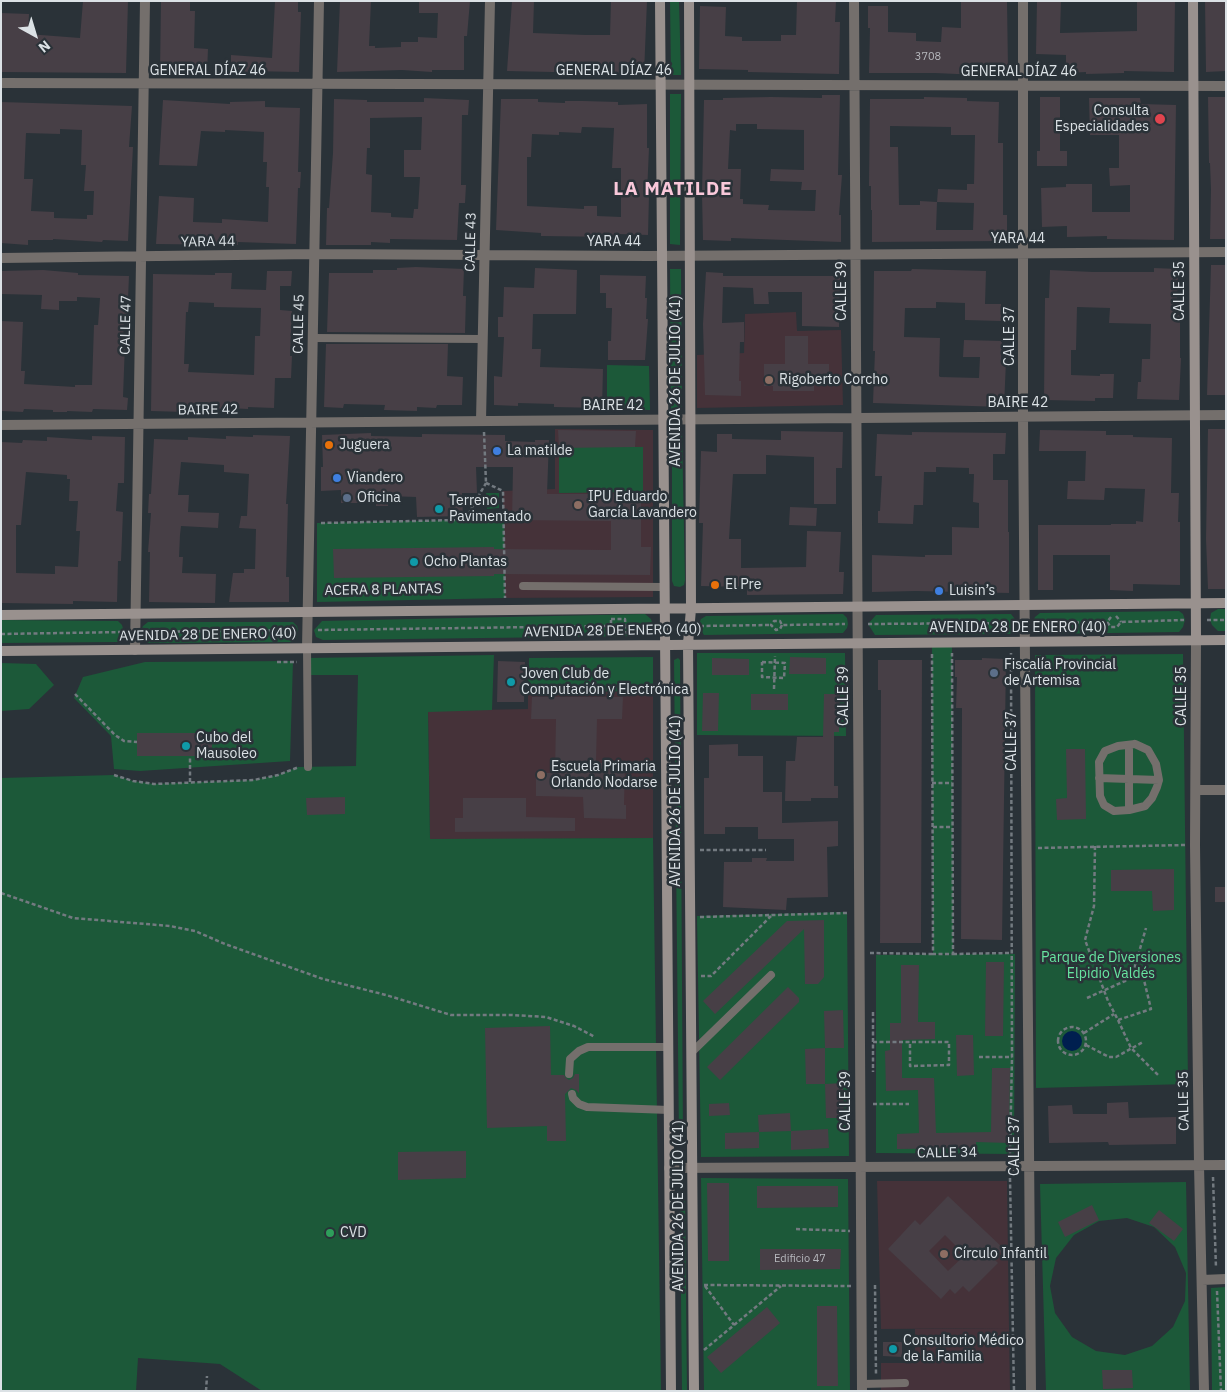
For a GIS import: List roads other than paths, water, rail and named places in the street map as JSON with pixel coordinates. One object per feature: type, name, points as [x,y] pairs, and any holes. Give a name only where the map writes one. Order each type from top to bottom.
[{"type":"main road","name":"AVENIDA 26 DE JULIO (41)","points":[[660,1],[663,609],[665,644],[671,1391]]},
{"type":"main road","name":"AVENIDA 26 DE JULIO (41)","points":[[689,1],[691,609],[688,644],[694,1391]]},
{"type":"main road","name":"CALLE 35","points":[[1193,1],[1196,640]]},
{"type":"main road","name":"AVENIDA 28 DE ENERO (40)","points":[[1,615],[1226,603]]},
{"type":"main road","name":"AVENIDA 28 DE ENERO (40)","points":[[1,652],[1226,640]]},
{"type":"street","name":"CALLE 47","points":[[135,650],[145,1]]},
{"type":"street","name":"CALLE 45","points":[[307,648],[319,1]]},
{"type":"street","name":"CALLE 43","points":[[482,420],[490,1]]},
{"type":"street","name":"CALLE 39","points":[[854,1],[862,1388]]},
{"type":"street","name":"CALLE 37","points":[[1023,1],[1023,417],[1030,1391]]},
{"type":"street","name":"GENERAL DÍAZ 46","points":[[1,83],[1226,86]]},
{"type":"street","name":"YARA 44","points":[[1,258],[314,254],[690,256],[1226,252]]},
{"type":"street","name":"BAIRE 42","points":[[1,425],[1226,415]]},
{"type":"street","name":"CALLE 35","points":[[1196,640],[1195,845],[1204,1391]]},
{"type":"street","points":[[1196,790],[1226,790]]},
{"type":"street","name":"CALLE 34","points":[[669,1168],[1226,1165]]},
{"type":"street","points":[[1202,1280],[1226,1279]]},
{"type":"lane","points":[[313,338],[483,339]]},
{"type":"lane","points":[[523,586],[663,588]]},
{"type":"lane","points":[[307,648],[308,767]]},
{"type":"lane","points":[[1135,744],[1148,750],[1156,764],[1159,780],[1152,798],[1145,806],[1114,812],[1104,805],[1100,796],[1099,762],[1105,752],[1118,746],[1130,745],[1135,744]]},
{"type":"lane","points":[[1130,745],[1130,810]]},
{"type":"lane","points":[[1099,778],[1159,780]]},
{"type":"lane","points":[[692,1052],[771,976]]},
{"type":"lane","points":[[569,1074],[570,1059],[579,1051],[588,1047],[668,1047]]},
{"type":"lane","points":[[572,1094],[579,1104],[587,1107],[668,1110]]},
{"type":"lane","points":[[862,1388],[905,1383]]},
{"type":"water","points":[[1072,1031],[1079,1034],[1082,1041],[1079,1048],[1072,1051],[1065,1048],[1062,1041],[1065,1034]]},
{"type":"place","name":"Consulta Especialidades","points":[[1160,119]]},
{"type":"place","name":"Rigoberto Corcho","points":[[769,380]]},
{"type":"place","name":"Juguera","points":[[329,445]]},
{"type":"place","name":"La matilde","points":[[497,451]]},
{"type":"place","name":"Viandero","points":[[337,478]]},
{"type":"place","name":"Oficina","points":[[347,498]]},
{"type":"place","name":"IPU Eduardo García Lavandero","points":[[578,505]]},
{"type":"place","name":"Terreno Pavimentado","points":[[439,509]]},
{"type":"place","name":"Ocho Plantas","points":[[414,562]]},
{"type":"place","name":"El Pre","points":[[715,585]]},
{"type":"place","name":"Luisin’s","points":[[939,591]]},
{"type":"place","name":"Fiscalía Provincial de Artemisa","points":[[994,673]]},
{"type":"place","name":"Joven Club de Computación y Electrónica","points":[[511,682]]},
{"type":"place","name":"Cubo del Mausoleo","points":[[186,746]]},
{"type":"place","name":"Escuela Primaria Orlando Nodarse","points":[[541,775]]},
{"type":"place","name":"CVD","points":[[330,1233]]},
{"type":"place","name":"Círculo Infantil","points":[[944,1254]]},
{"type":"place","name":"Consultorio Médico de la Familia","points":[[893,1349]]},
{"type":"district","name":"LA MATILDE","points":[[673,190]]},
{"type":"park label","name":"Parque de Diversiones Elpidio Valdés","points":[[1111,966]]}]
